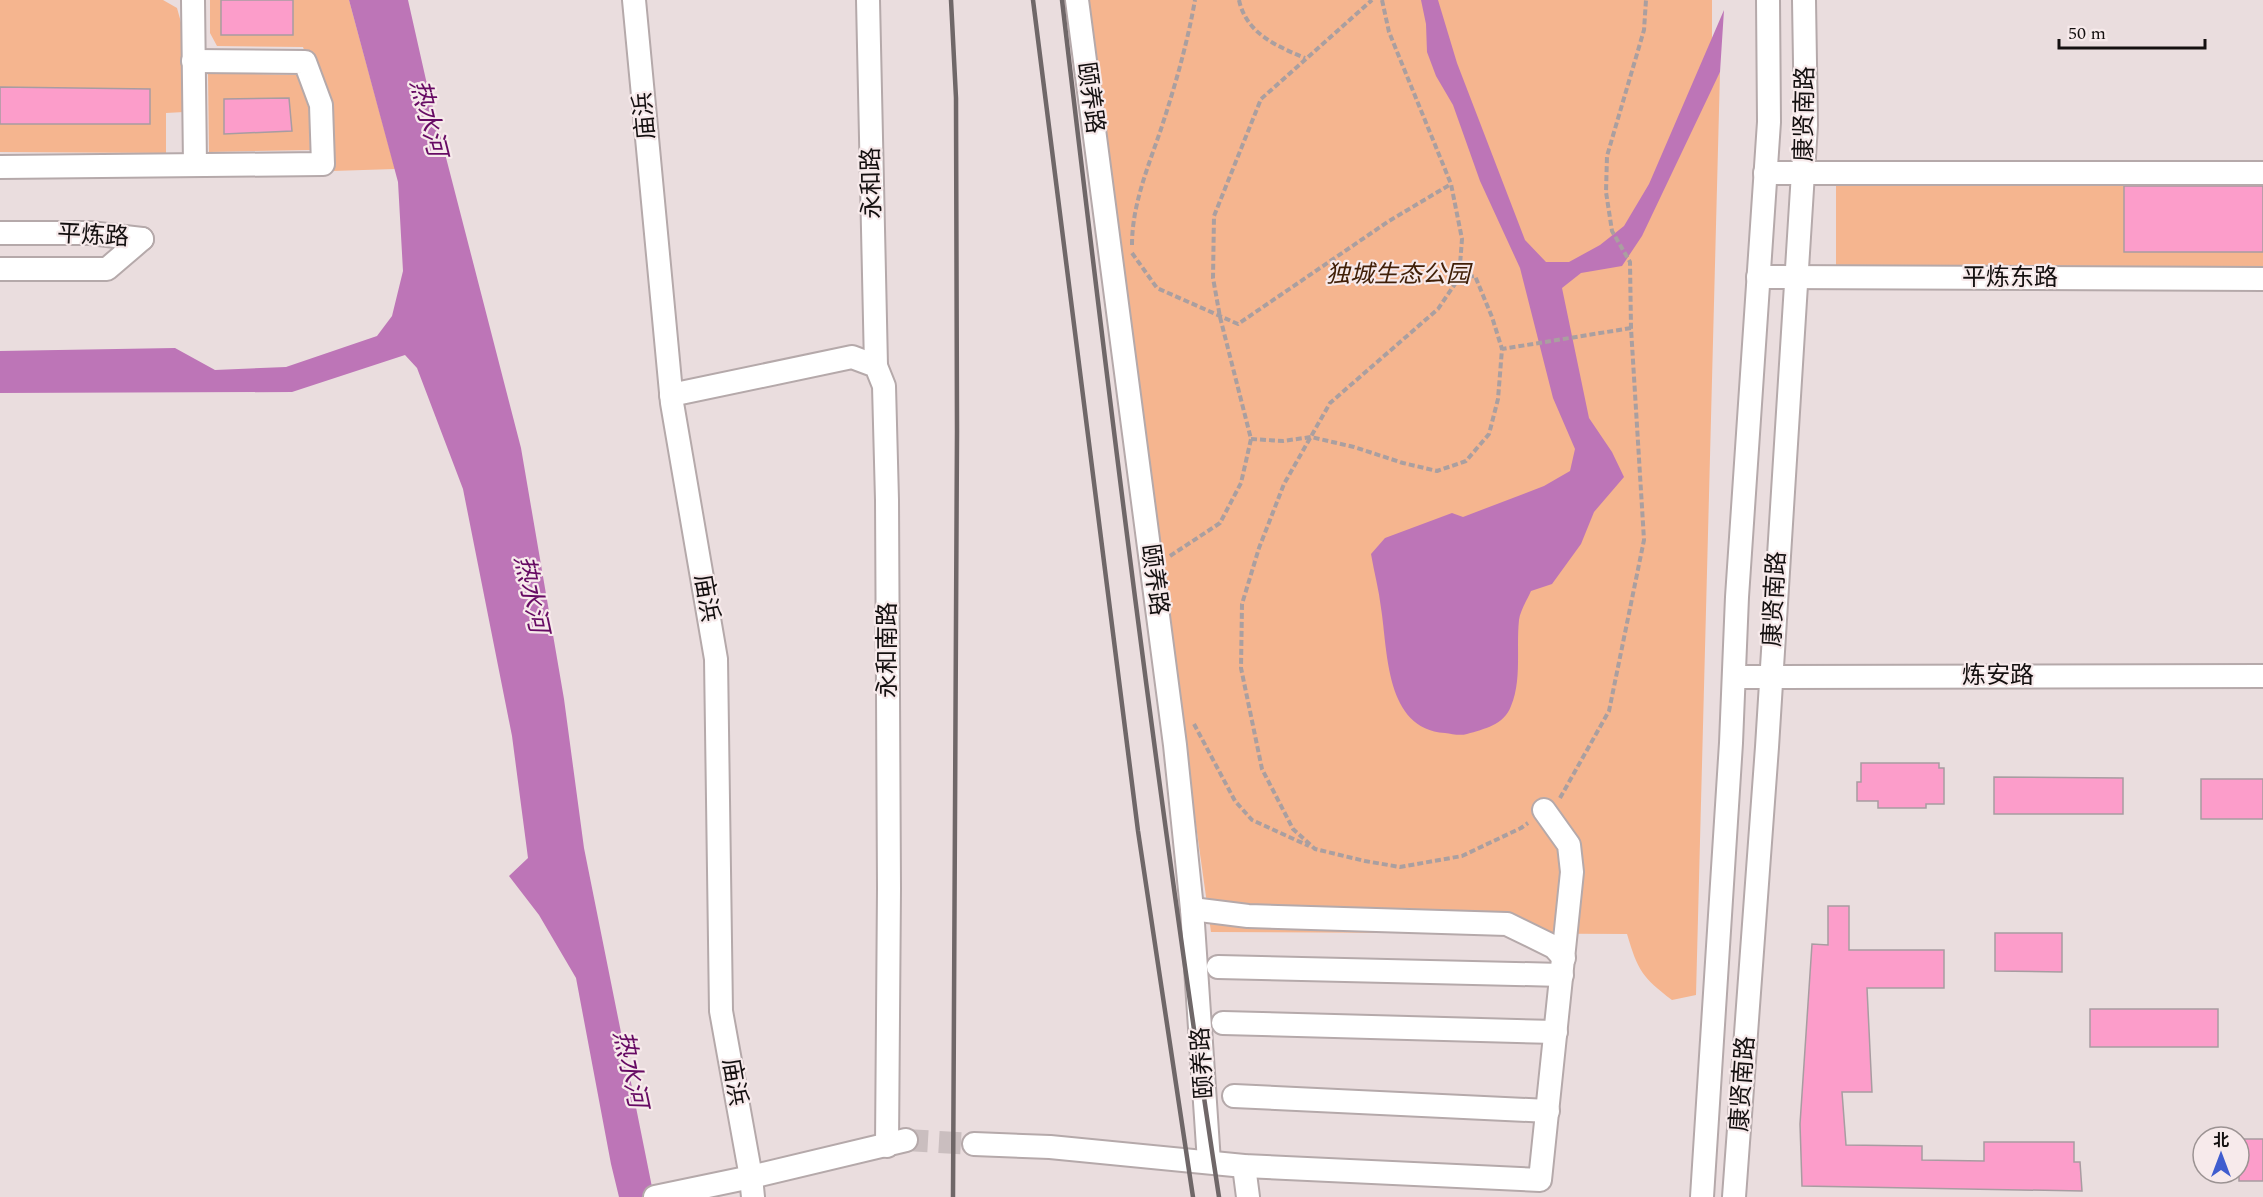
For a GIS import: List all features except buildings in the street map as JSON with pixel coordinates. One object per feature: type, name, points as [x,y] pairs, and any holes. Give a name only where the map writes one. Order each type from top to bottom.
[{"type":"street","points":[[193,0],[195,165]]},
{"type":"street","name":"庙浜","points":[[634,0],[671,395],[716,659],[722,1011],[752,1187]]},
{"type":"street","name":"永和路","points":[[868,0],[876,366]]},
{"type":"street","name":"颐养路","points":[[1077,0],[1175,745],[1192,909],[1209,1162]]},
{"type":"street","name":"康贤南路","points":[[1702,1197],[1734,677],[1737,586],[1769,111],[1768,0]]},
{"type":"street","name":"康贤南路","points":[[1734,1197],[1771,676],[1806,125],[1804,0]]},
{"type":"street","points":[[0,167],[323,164],[321,105],[305,62],[193,61]]},
{"type":"street","points":[[1765,173],[2263,173]]},
{"type":"street","name":"平炼路","points":[[0,233],[90,233],[142,239],[107,269],[0,269]]},
{"type":"street","name":"平炼东路","points":[[1758,278],[2263,279]]},
{"type":"street","points":[[671,395],[852,357],[876,366]]},
{"type":"street","name":"永和南路","points":[[752,1187],[896,1143],[889,888],[887,500],[884,386],[876,366]]},
{"type":"street","name":"炼安路","points":[[1734,677],[2263,676]]},
{"type":"street","points":[[974,1144],[1050,1146],[1244,1166],[1540,1180],[1572,872],[1569,845],[1544,810]]},
{"type":"street","points":[[1192,909],[1248,916],[1508,924],[1554,947],[1563,967]]},
{"type":"street","points":[[1218,967],[1563,967]]},
{"type":"street","points":[[1223,1023],[1556,1032]]},
{"type":"street","points":[[1234,1096],[1548,1111]]},
{"type":"street","points":[[1244,1166],[1248,1197]]},
{"type":"street","points":[[664,1195],[752,1187]]},
{"type":"path","points":[[1195,0],[1185,53],[1140,192],[1132,228],[1132,254],[1157,288],[1238,324],[1389,221],[1451,184]]},
{"type":"path","points":[[1239,0],[1255,32],[1281,48],[1305,58]]},
{"type":"path","points":[[1170,557],[1220,523],[1241,483],[1251,439],[1220,317],[1213,278],[1214,216],[1261,99],[1372,0]]},
{"type":"path","points":[[1315,849],[1293,829],[1262,768],[1241,668],[1242,604],[1259,548],[1284,484],[1330,404],[1438,309],[1459,278],[1462,239],[1451,184],[1389,32],[1382,0]]},
{"type":"path","points":[[1192,713],[1194,724],[1235,801],[1252,820],[1315,849],[1365,861],[1400,867],[1462,856],[1521,828],[1560,799],[1609,711],[1644,540],[1631,328],[1630,262],[1612,231],[1606,192],[1607,156],[1644,30],[1646,0]]},
{"type":"path","points":[[1251,439],[1283,441],[1311,437],[1437,471],[1466,461],[1489,434],[1498,399],[1502,349],[1475,276],[1459,278]]},
{"type":"path","points":[[1502,349],[1631,328]]},
{"type":"green space","points":[[0,0],[163,0],[177,8],[182,26],[184,112],[166,113],[166,153],[0,152]]},
{"type":"green space","points":[[210,0],[349,0],[395,169],[332,171],[331,127],[303,47],[217,46],[210,33]]},
{"type":"green space","name":"独城生态公园","points":[[1080,0],[1712,0],[1712,87],[1720,72],[1696,995],[1672,1000],[1647,979],[1634,957],[1627,934],[1211,932]]},
{"type":"green space","points":[[208,73],[298,75],[309,109],[310,150],[209,152]]},
{"type":"green space","points":[[1836,176],[2263,177],[2263,266],[1836,266]]},
{"type":"water","name":"热水河","points":[[349,0],[408,0],[426,80],[521,448],[564,699],[584,848],[654,1197],[619,1197],[576,978],[539,915],[509,876],[528,858],[512,736],[463,489],[417,368],[405,355],[292,392],[0,393],[0,351],[175,348],[215,370],[286,367],[377,336],[392,316],[403,271],[398,182]]},
{"type":"water","points":[[1421,0],[1438,0],[1457,63],[1525,240],[1546,262],[1569,262],[1600,245],[1624,226],[1649,184],[1724,10],[1720,72],[1642,236],[1622,266],[1581,273],[1562,288],[1589,418],[1612,452],[1624,477],[1594,512],[1581,544],[1552,584],[1531,591],[1522,609],[1518,631],[1516,686],[1508,712],[1504,718],[1493,725],[1462,735],[1425,728],[1411,718],[1400,703],[1393,686],[1389,666],[1371,554],[1385,538],[1452,513],[1463,517],[1544,486],[1570,471],[1575,449],[1553,398],[1520,268],[1480,181],[1453,105],[1436,76],[1427,52],[1426,24]]},
{"type":"tunnel","points":[[906,1140],[974,1144]]},
{"type":"railway","points":[[951,0],[956,98],[957,431],[953,1197]]},
{"type":"railway","points":[[1033,0],[1138,831],[1193,1197]]},
{"type":"railway","points":[[1062,0],[1135,599],[1175,898],[1219,1197]]}]
